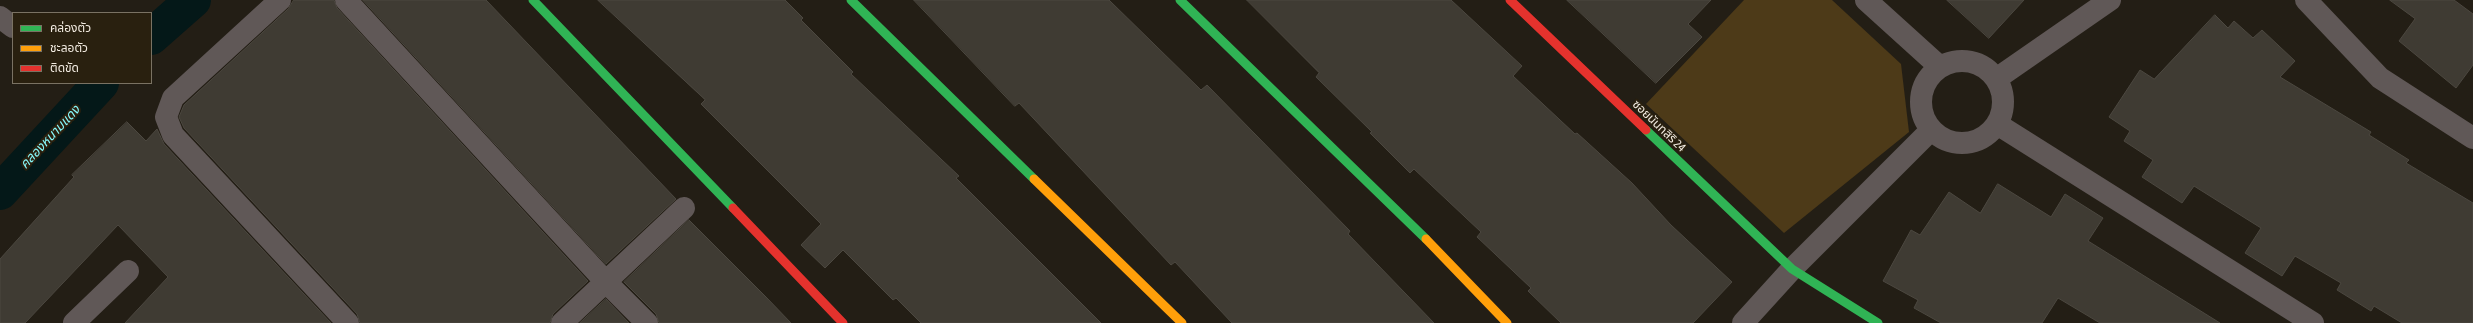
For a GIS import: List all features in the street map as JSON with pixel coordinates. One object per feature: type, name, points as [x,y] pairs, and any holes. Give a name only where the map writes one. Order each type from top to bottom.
[{"type":"street","points":[[280,0],[173,98],[166,117],[173,135],[348,323]]},
{"type":"street","points":[[346,0],[605,281],[647,323]]},
{"type":"street","points":[[533,0],[843,323]]},
{"type":"street","points":[[851,0],[1182,323]]},
{"type":"street","points":[[1180,0],[1413,225],[1507,323]]},
{"type":"street","name":"ซอยนันทสิริ 24","points":[[1510,0],[1792,268],[1878,323]]},
{"type":"street","points":[[1866,0],[1940,67]]},
{"type":"street","points":[[1996,79],[2110,0]]},
{"type":"street","points":[[2306,0],[2380,78],[2473,138]]},
{"type":"street","points":[[0,17],[12,26]]},
{"type":"street","points":[[1968,61],[1982,66],[1996,79],[2004,99],[2002,112],[1998,124],[1979,140],[1966,143],[1953,143],[1931,130],[1923,118],[1920,104],[1923,90],[1929,77],[1940,67],[1953,62],[1968,61]]},
{"type":"street","points":[[1998,124],[2313,323]]},
{"type":"street","points":[[1743,323],[1792,268],[1931,130]]},
{"type":"street","points":[[562,323],[684,208]]},
{"type":"street","points":[[74,323],[128,271]]},
{"type":"shaded area","points":[[1744,0],[1832,0],[1901,64],[1909,132],[1784,233],[1646,104]]},
{"type":"building","points":[[294,0],[334,0],[337,8],[588,281],[553,314],[550,323],[360,323],[357,314],[184,128],[179,117],[184,105],[288,9]]},
{"type":"building","points":[[363,0],[486,0],[676,199],[606,264]]},
{"type":"building","points":[[598,0],[785,0],[803,18],[801,20],[853,72],[851,74],[959,176],[956,178],[1101,323],[921,323],[896,298],[893,300],[843,250],[825,268],[801,245],[821,224],[701,104],[705,100]]},
{"type":"building","points":[[914,0],[1109,0],[1201,90],[1207,85],[1350,231],[1348,234],[1434,323],[1232,323],[1175,262],[1171,265],[1019,103],[1015,106]]},
{"type":"building","points":[[1247,0],[1451,0],[1522,66],[1513,76],[1575,134],[1577,133],[1632,183],[1671,225],[1732,282],[1693,323],[1561,323],[1528,291],[1531,288],[1477,237],[1481,232],[1414,169],[1410,173],[1370,133],[1372,132],[1316,77],[1319,73]]},
{"type":"building","points":[[1567,0],[1711,0],[1688,24],[1702,37],[1656,83]]},
{"type":"building","points":[[1947,0],[2024,0],[1989,38]]},
{"type":"building","points":[[2390,0],[2454,0],[2473,14],[2473,65],[2456,88],[2399,41],[2415,19]]},
{"type":"building","points":[[2215,15],[2228,28],[2234,21],[2253,38],[2262,30],[2295,61],[2280,77],[2371,132],[2369,135],[2409,160],[2406,163],[2473,203],[2473,323],[2402,323],[2374,306],[2371,311],[2337,290],[2341,283],[2295,256],[2282,276],[2245,253],[2261,228],[2194,186],[2182,203],[2142,177],[2153,160],[2124,141],[2130,131],[2109,117],[2140,70],[2154,79]]},
{"type":"building","points":[[127,122],[146,141],[157,129],[164,144],[331,323],[125,323],[168,277],[118,225],[25,323],[0,323],[0,259],[74,177],[72,175]]},
{"type":"building","points":[[1998,184],[2051,217],[2065,194],[2103,218],[2088,241],[2220,323],[2100,323],[2058,298],[2042,323],[1941,323],[1914,308],[1918,300],[1883,281],[1911,230],[1920,235],[1949,192],[1980,213]]},
{"type":"building","points":[[689,220],[791,323],[659,323],[656,314],[624,282]]},
{"type":"building","points":[[606,299],[629,323],[580,323]]},
{"type":"waterway","name":"คลองหนามแดง","points":[[152,36],[193,0]]},
{"type":"waterway","name":"คลองหนามแดง","points":[[0,192],[100,84]]},
{"type":"traffic: fast","points":[[533,0],[733,208]]},
{"type":"traffic: fast","points":[[851,0],[1034,179]]},
{"type":"traffic: fast","points":[[1180,0],[1426,239]]},
{"type":"traffic: fast","points":[[1646,130],[1792,269],[1878,323]]},
{"type":"traffic: slow","points":[[1034,179],[1182,323]]},
{"type":"traffic: slow","points":[[1426,239],[1507,323]]},
{"type":"traffic: jam","points":[[1510,0],[1646,130]]},
{"type":"traffic: jam","points":[[733,208],[843,323]]}]
